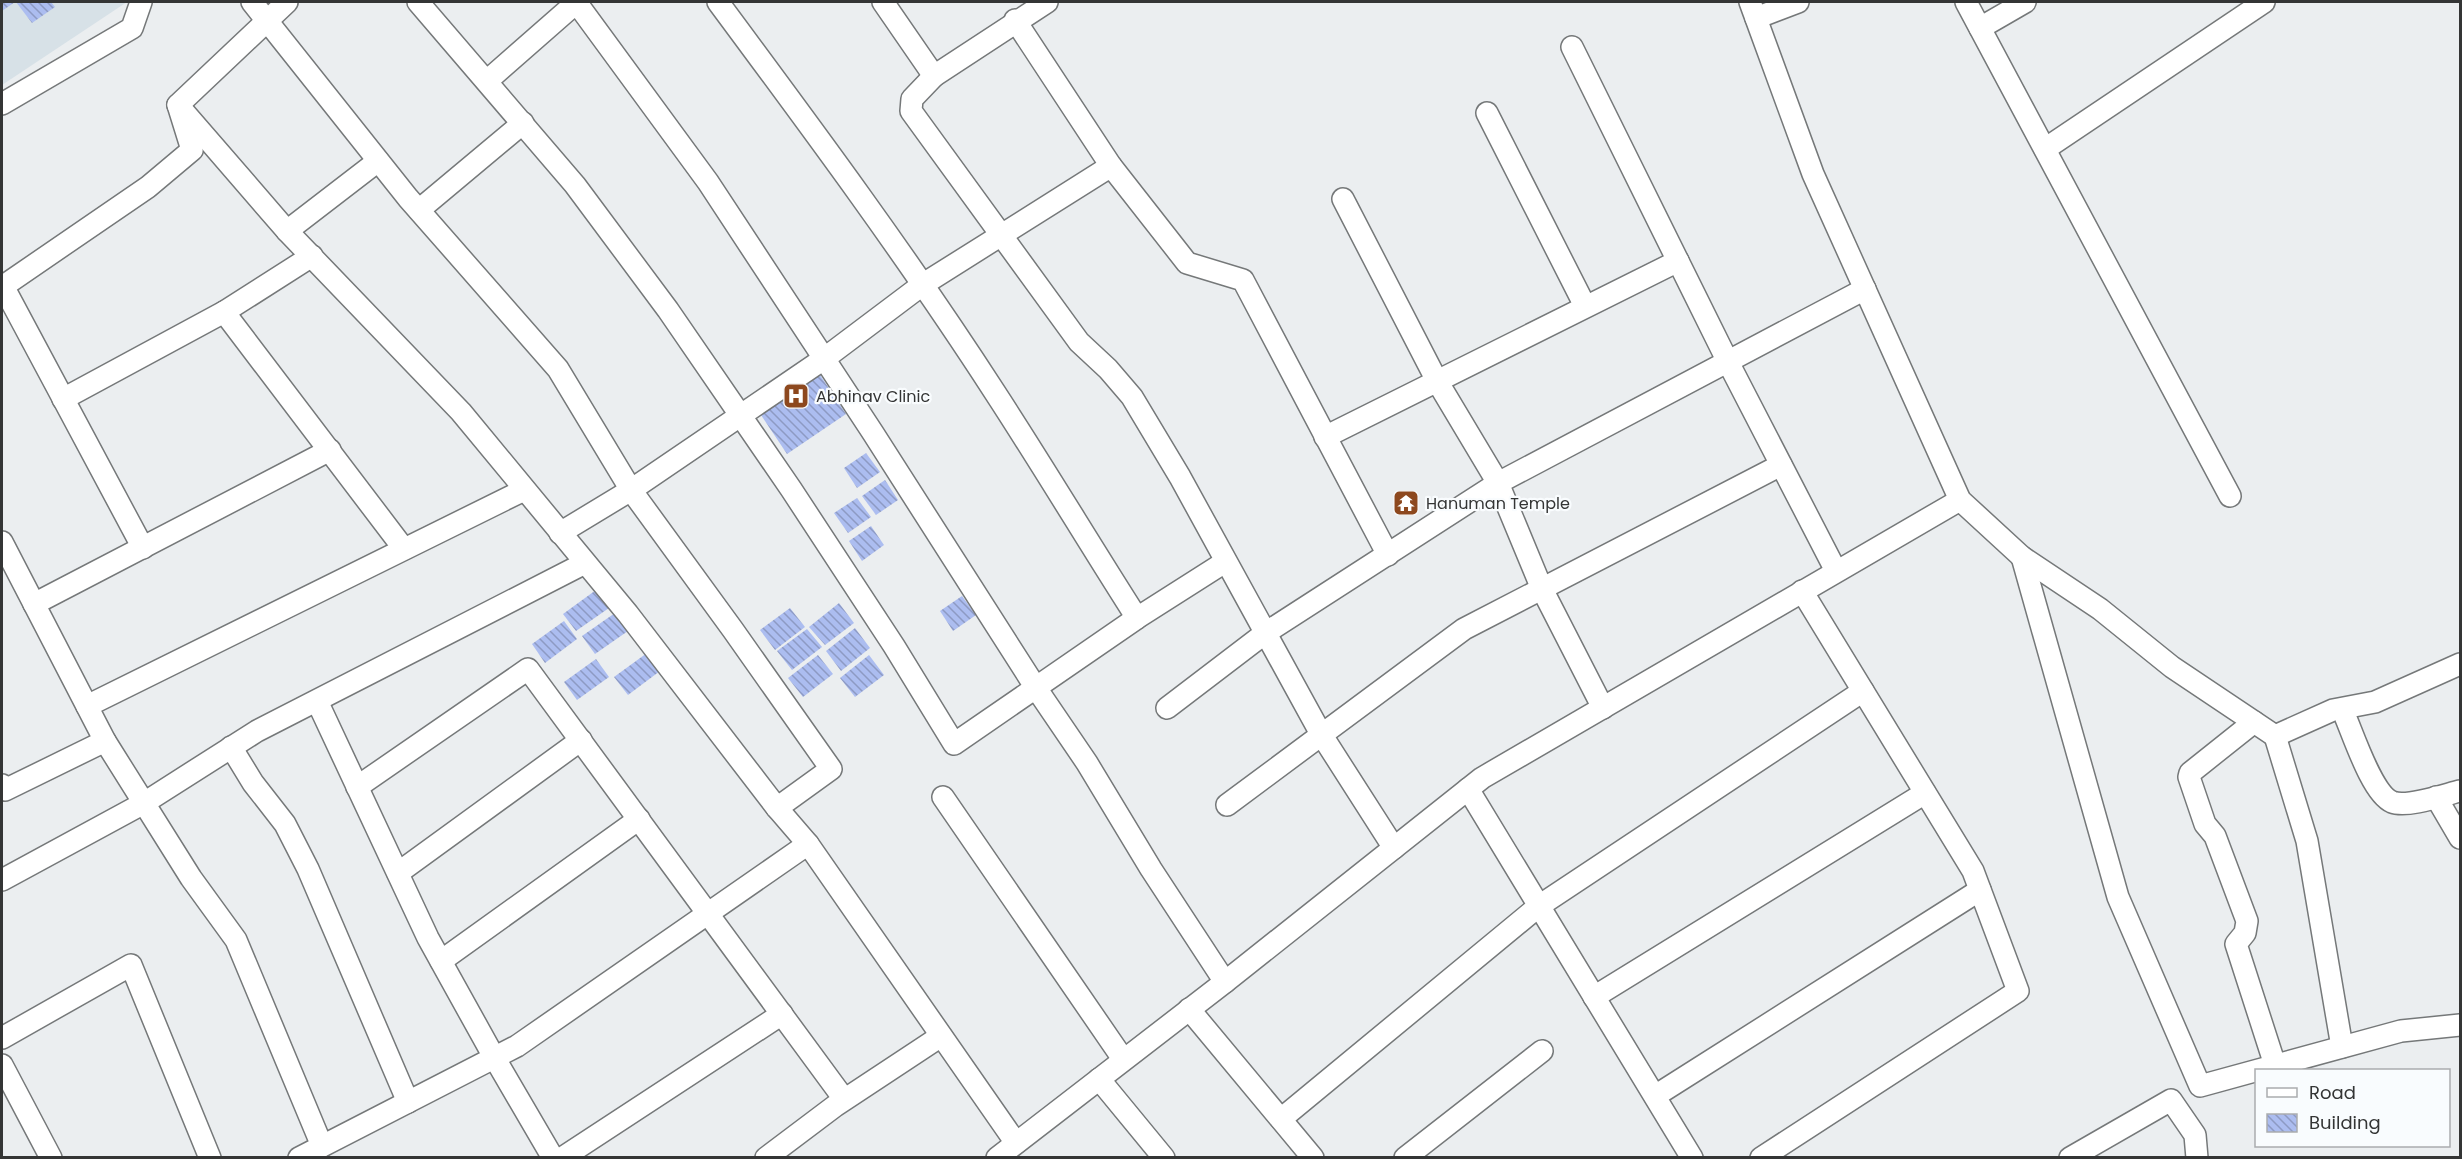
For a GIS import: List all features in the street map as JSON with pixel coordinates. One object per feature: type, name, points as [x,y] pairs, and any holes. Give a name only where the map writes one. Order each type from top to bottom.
[{"type":"street","points":[[2,104],[132,28],[141,2]]},
{"type":"street","points":[[252,2],[378,161],[558,369],[631,490],[831,769],[777,808]]},
{"type":"street","points":[[178,105],[287,2]]},
{"type":"street","points":[[418,2],[575,185],[668,310],[829,548],[954,744],[1137,618],[1226,562]]},
{"type":"street","points":[[487,81],[577,2],[708,182],[825,358],[1036,688],[1087,763],[1151,869],[1225,982]]},
{"type":"street","points":[[718,2],[847,175],[922,285],[993,390],[1137,618]]},
{"type":"street","points":[[882,2],[934,76]]},
{"type":"street","points":[[1047,2],[1015,20],[934,76],[912,99],[911,111],[1079,342],[1108,369],[1131,397],[1180,477],[1264,634],[1321,734],[1394,848]]},
{"type":"street","points":[[1798,2],[1753,10],[1813,174],[1960,500],[2022,557],[2100,609],[2172,668],[2275,736],[2307,841],[2342,1047]]},
{"type":"street","points":[[1966,2],[2230,496]]},
{"type":"street","points":[[1980,28],[2025,2]]},
{"type":"street","points":[[2045,149],[2264,2]]},
{"type":"street","points":[[1015,20],[1111,166],[1187,263],[1243,280],[1388,555]]},
{"type":"street","points":[[1572,47],[1728,362],[1836,571]]},
{"type":"street","points":[[178,105],[287,231],[461,412],[628,614],[777,808],[808,843],[1016,1143]]},
{"type":"street","points":[[143,548],[2,287],[148,187],[192,150],[178,105]]},
{"type":"street","points":[[1487,113],[1585,306]]},
{"type":"street","points":[[419,210],[523,123]]},
{"type":"street","points":[[287,231],[378,161]]},
{"type":"street","points":[[560,533],[631,490],[825,358],[922,285],[1111,166]]},
{"type":"street","points":[[1343,199],[1437,381],[1498,483],[1542,589],[1603,708]]},
{"type":"street","points":[[63,399],[224,312],[312,256]]},
{"type":"street","points":[[1325,437],[1678,261]]},
{"type":"street","points":[[1167,708],[1264,634],[1498,483],[1864,289]]},
{"type":"street","points":[[224,312],[404,549]]},
{"type":"street","points":[[34,604],[330,450]]},
{"type":"street","points":[[1227,805],[1464,629],[1781,465]]},
{"type":"street","points":[[87,706],[524,490]]},
{"type":"street","points":[[997,1158],[1225,982],[1482,778],[1960,500]]},
{"type":"street","points":[[2,542],[105,741],[191,878],[237,940],[322,1146]]},
{"type":"street","points":[[2022,557],[2118,897],[2200,1086]]},
{"type":"street","points":[[2,880],[144,803],[257,731],[585,563]]},
{"type":"street","points":[[1761,1158],[2018,991],[1973,871],[1802,591]]},
{"type":"street","points":[[2275,736],[2333,710],[2375,702],[2460,664]]},
{"type":"street","points":[[357,787],[528,669],[844,1099]]},
{"type":"street","points":[[1281,1119],[1539,906],[1863,691]]},
{"type":"street","points":[[316,701],[441,961],[553,1158]]},
{"type":"street","points":[[2342,709],[2376,785],[2392,802],[2406,803],[2460,791]]},
{"type":"street","points":[[2254,722],[2190,773],[2189,777],[2205,824],[2216,836],[2247,921],[2246,929],[2236,944],[2275,1065]]},
{"type":"street","points":[[398,873],[581,740]]},
{"type":"street","points":[[2,785],[4,790],[105,741]]},
{"type":"street","points":[[231,747],[254,783],[285,824],[308,868],[408,1102]]},
{"type":"street","points":[[1468,789],[1692,1158]]},
{"type":"street","points":[[1594,997],[1925,793]]},
{"type":"street","points":[[2436,796],[2460,838]]},
{"type":"street","points":[[943,797],[1123,1059]]},
{"type":"street","points":[[441,961],[639,819]]},
{"type":"street","points":[[298,1158],[517,1046],[808,843]]},
{"type":"street","points":[[1655,1096],[1980,890]]},
{"type":"street","points":[[2,1038],[131,964],[210,1158]]},
{"type":"street","points":[[1189,1009],[1313,1158]]},
{"type":"street","points":[[562,1158],[782,1014]]},
{"type":"street","points":[[2261,1069],[2401,1031],[2460,1025]]},
{"type":"street","points":[[766,1158],[844,1099],[941,1036]]},
{"type":"street","points":[[1405,1158],[1542,1051]]},
{"type":"street","points":[[2,1065],[51,1158]]},
{"type":"street","points":[[2070,1158],[2171,1100],[2200,1086],[2255,1071]]},
{"type":"street","points":[[1099,1079],[1164,1158]]},
{"type":"street","points":[[2171,1100],[2195,1135],[2197,1158]]},
{"type":"shaded area","points":[[2,2],[127,2],[2,85]]},
{"type":"building","points":[[2,2],[15,2],[2,11]]},
{"type":"building","points":[[16,2],[51,2],[55,7],[32,23]]},
{"type":"building","points":[[818,372],[846,414],[787,454],[759,412]]},
{"type":"building","points":[[866,453],[880,472],[857,488],[844,468]]},
{"type":"building","points":[[885,480],[898,500],[876,515],[862,496]]},
{"type":"building","points":[[857,498],[871,517],[848,533],[834,513]]},
{"type":"building","points":[[871,526],[884,545],[862,561],[849,541]]},
{"type":"building","points":[[596,590],[609,608],[576,631],[563,614]]},
{"type":"building","points":[[962,596],[976,615],[953,631],[940,611]]},
{"type":"building","points":[[839,603],[854,623],[825,645],[809,627]]},
{"type":"building","points":[[790,608],[805,627],[775,650],[760,630]]},
{"type":"building","points":[[615,613],[628,631],[595,654],[582,636]]},
{"type":"building","points":[[564,621],[577,639],[545,663],[532,644]]},
{"type":"building","points":[[855,628],[870,648],[841,671],[826,651]]},
{"type":"building","points":[[807,629],[822,647],[792,670],[777,651]]},
{"type":"building","points":[[647,653],[660,671],[628,695],[614,677]]},
{"type":"building","points":[[818,655],[833,674],[803,697],[788,678]]},
{"type":"building","points":[[869,655],[884,675],[855,697],[840,678]]},
{"type":"building","points":[[596,659],[609,677],[577,700],[564,682]]},
{"type":"place","name":"Abhinav Clinic","points":[[796,396]]},
{"type":"place","name":"Hanuman Temple","points":[[1406,503]]}]
